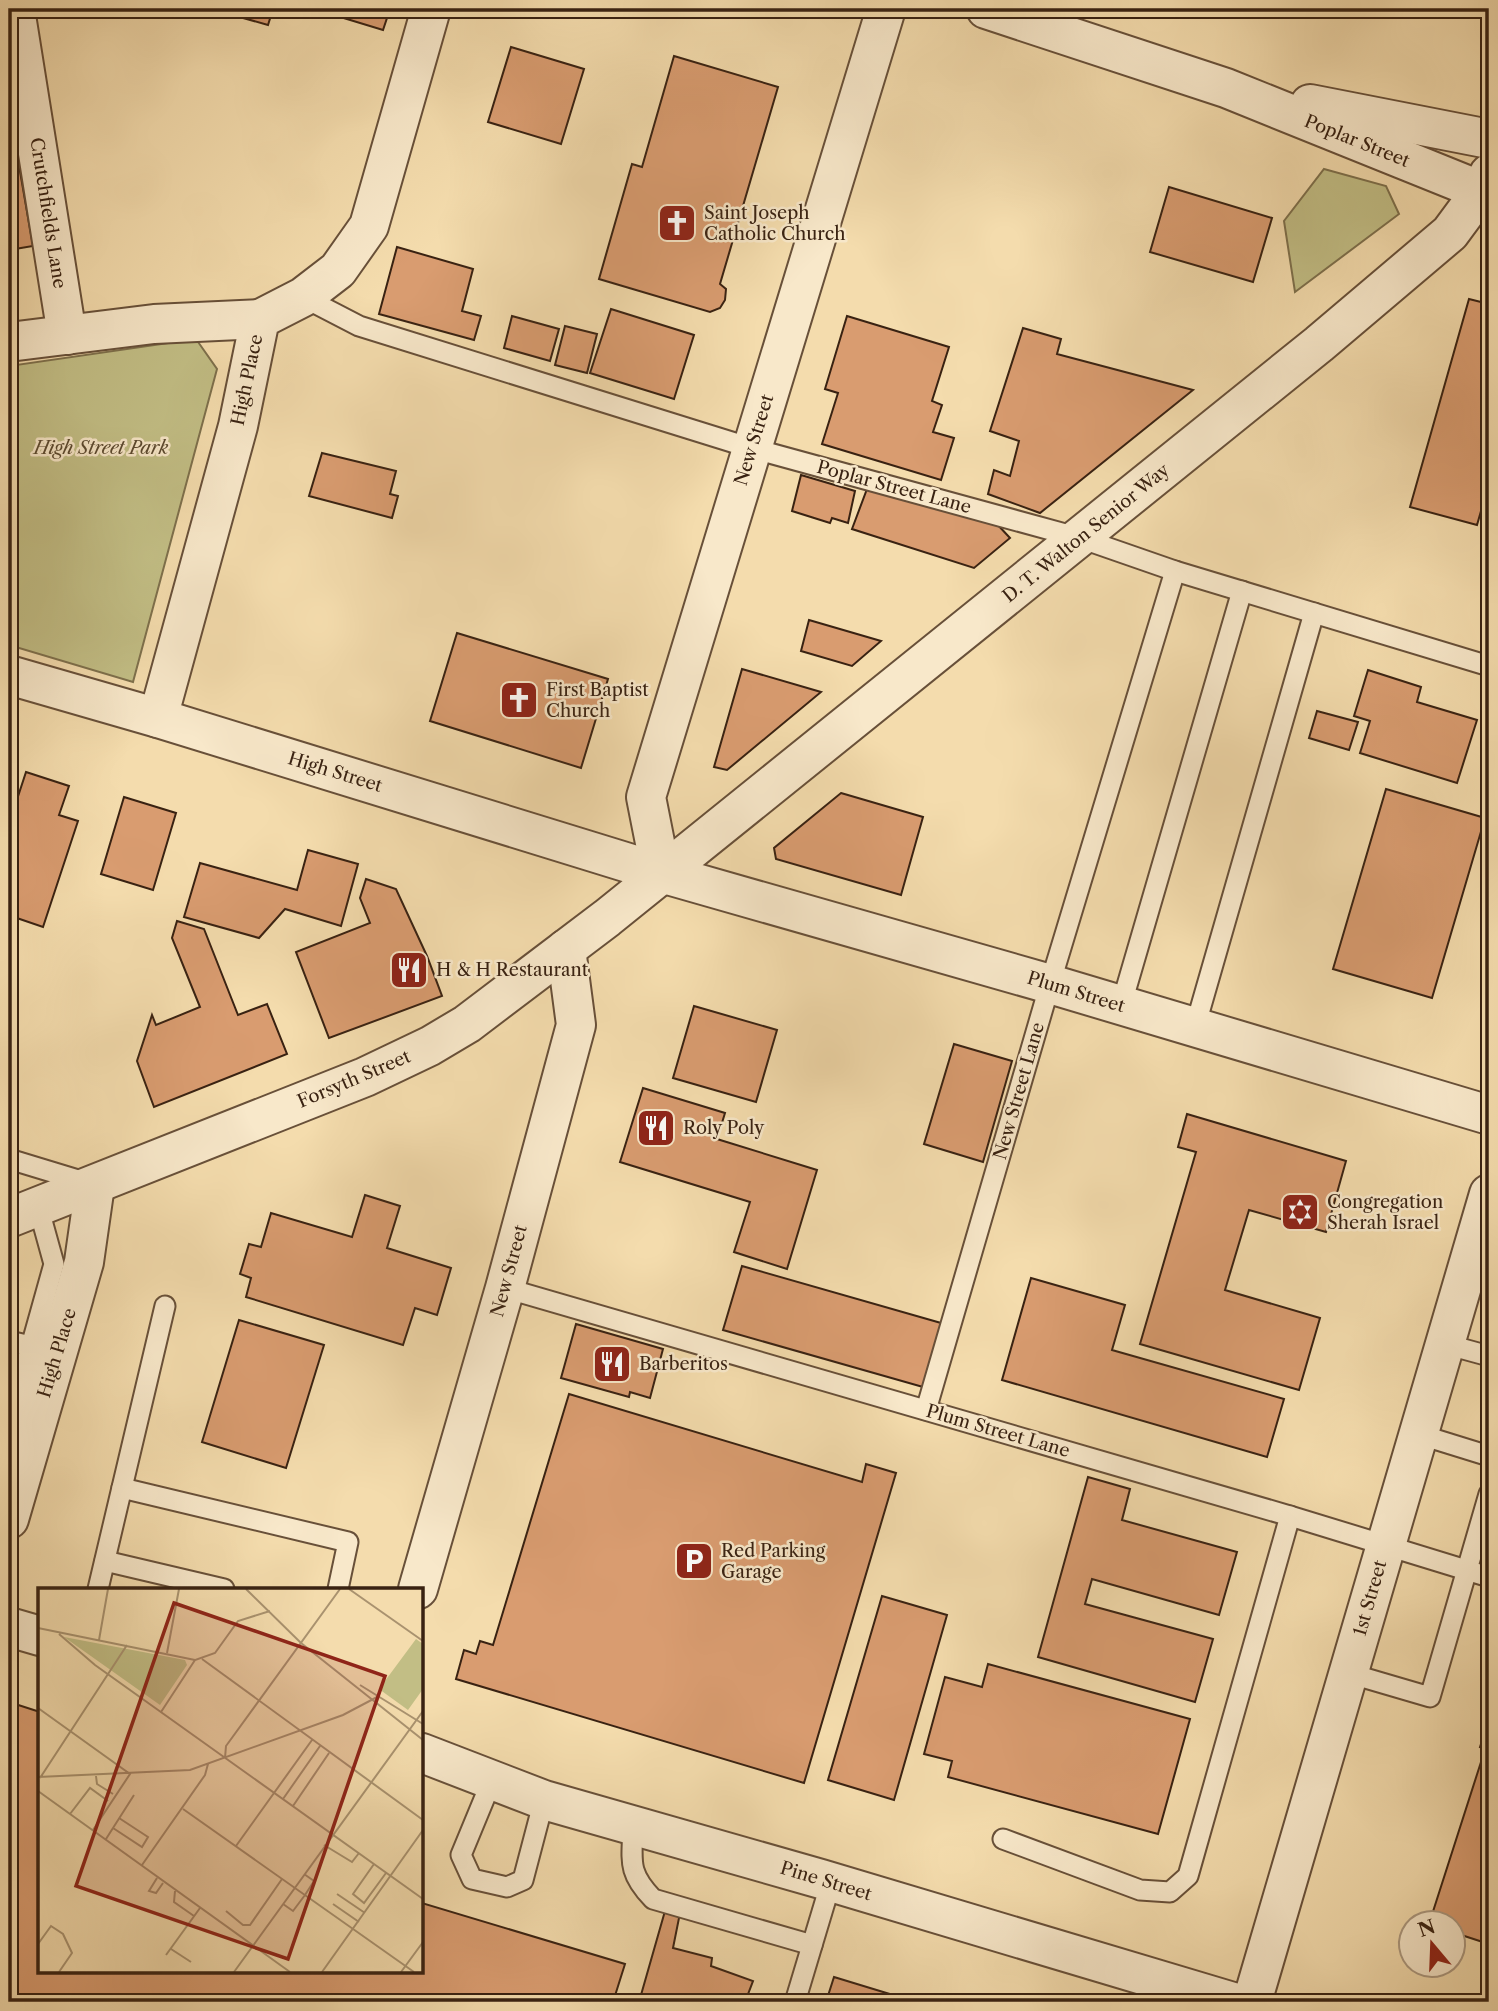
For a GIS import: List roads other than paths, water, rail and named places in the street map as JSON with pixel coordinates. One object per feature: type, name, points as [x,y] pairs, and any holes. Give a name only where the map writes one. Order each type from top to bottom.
[{"type":"street","name":"Crutchfields Lane","points":[[15,9],[67,335]]},
{"type":"street","name":"High Place","points":[[158,718],[238,426],[260,319],[303,297],[338,270],[369,226],[431,9]]},
{"type":"street","name":"New Street","points":[[661,873],[646,797],[886,9]]},
{"type":"street","name":"Poplar Street","points":[[986,9],[1226,88],[1486,186]]},
{"type":"street","name":"Poplar Street","points":[[1226,88],[1489,139]]},
{"type":"street","name":"D. T. Walton Senior Way","points":[[661,873],[1319,344],[1450,233],[1486,186]]},
{"type":"street","points":[[9,342],[154,324],[260,319]]},
{"type":"street","name":"High Street","points":[[9,675],[158,718],[661,873]]},
{"type":"street","name":"Forsyth Street","points":[[24,1212],[365,1077],[430,1046],[467,1024],[661,873]]},
{"type":"street","name":"Plum Street","points":[[661,873],[1050,984],[1489,1115]]},
{"type":"street","name":"New Street","points":[[418,1588],[505,1288],[576,1025],[566,949]]},
{"type":"street","name":"High Place","points":[[9,1519],[84,1262],[95,1185]]},
{"type":"street","name":"1st Street","points":[[1252,2002],[1385,1545],[1488,1205]]},
{"type":"street","points":[[9,1627],[38,1635]]},
{"type":"street","name":"Pine Street","points":[[424,1754],[544,1800],[1233,2002]]},
{"type":"lane","name":"Poplar Street Lane","points":[[303,297],[359,326],[751,448],[1080,538],[1175,571],[1489,666]]},
{"type":"lane","name":"New Street Lane","points":[[926,1410],[1050,984],[1175,571]]},
{"type":"lane","points":[[1121,1006],[1242,591]]},
{"type":"lane","points":[[1195,1027],[1314,613]]},
{"type":"lane","points":[[9,1158],[95,1185]]},
{"type":"lane","points":[[9,1425],[12,1399],[32,1346],[54,1264],[24,1212]]},
{"type":"lane","name":"Plum Street Lane","points":[[505,1288],[1489,1577]]},
{"type":"lane","points":[[98,1588],[165,1306]]},
{"type":"lane","points":[[9,1340],[32,1346]]},
{"type":"lane","points":[[1445,1344],[1489,1356]]},
{"type":"lane","points":[[1418,1434],[1489,1456]]},
{"type":"lane","points":[[122,1488],[348,1542],[338,1588]]},
{"type":"lane","points":[[1348,1673],[1430,1697],[1489,1494]]},
{"type":"lane","points":[[1003,1839],[1140,1891],[1170,1892],[1188,1876],[1290,1517]]},
{"type":"lane","points":[[105,1560],[220,1588]]},
{"type":"lane","points":[[492,1780],[461,1855],[472,1879],[507,1887],[523,1880],[544,1800]]},
{"type":"lane","points":[[633,1826],[632,1868],[639,1885],[653,1899],[813,1945]]},
{"type":"lane","points":[[795,2002],[831,1882]]},
{"type":"place","name":"Saint Joseph Catholic Church","points":[[677,223]]},
{"type":"place","name":"First Baptist Church","points":[[519,700]]},
{"type":"place","name":"H & H Restaurant","points":[[409,970]]},
{"type":"place","name":"Roly Poly","points":[[656,1128]]},
{"type":"place","name":"Congregation Sherah Israel","points":[[1300,1212]]},
{"type":"place","name":"Barberitos","points":[[612,1364]]},
{"type":"place","name":"Red Parking Garage","points":[[694,1561]]},
{"type":"park label","name":"High Street Park","points":[[101,448]]}]
